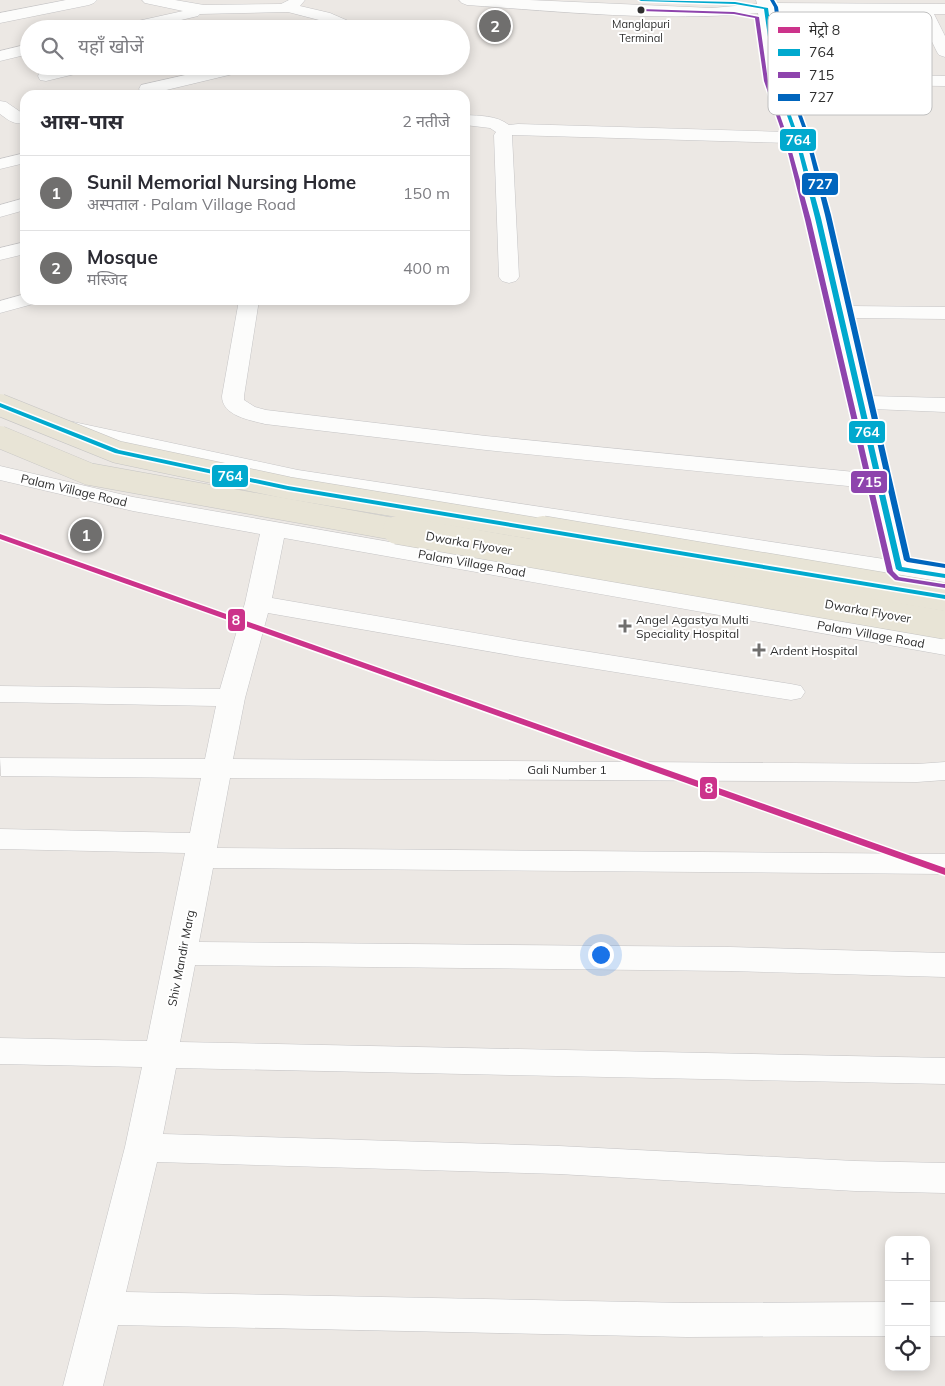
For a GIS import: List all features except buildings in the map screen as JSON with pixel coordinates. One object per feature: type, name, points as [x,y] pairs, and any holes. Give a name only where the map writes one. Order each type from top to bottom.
[{"type":"main road","name":"Dwarka Flyover","points":[[0,405],[117,452],[288,488],[945,598]]},
{"type":"main road","name":"Dwarka Flyover","points":[[0,437],[89,474],[269,508],[945,625]]},
{"type":"street","points":[[0,18],[89,0]]},
{"type":"street","points":[[150,0],[204,10]]},
{"type":"street","points":[[467,0],[575,8],[703,12],[765,4]]},
{"type":"street","points":[[642,0],[945,9]]},
{"type":"street","points":[[160,20],[204,10],[293,4],[333,20]]},
{"type":"street","points":[[765,4],[768,24]]},
{"type":"street","points":[[307,20],[324,16]]},
{"type":"street","points":[[932,25],[945,52]]},
{"type":"street","points":[[0,56],[20,51]]},
{"type":"street","points":[[46,76],[50,75]]},
{"type":"street","points":[[148,90],[208,75]]},
{"type":"street","points":[[932,81],[945,81]]},
{"type":"street","points":[[0,106],[19,119],[0,123]]},
{"type":"street","points":[[789,115],[797,138],[840,312],[899,569],[899,639]]},
{"type":"street","points":[[470,121],[495,124],[505,131],[518,129],[797,138]]},
{"type":"street","points":[[505,131],[503,135],[509,277]]},
{"type":"street","points":[[0,164],[20,159]]},
{"type":"street","points":[[0,211],[20,205]]},
{"type":"street","points":[[0,254],[20,249]]},
{"type":"street","points":[[0,307],[20,302]]},
{"type":"street","points":[[248,305],[233,396],[233,403],[247,412],[265,417],[486,443],[879,482]]},
{"type":"street","points":[[840,312],[945,314]]},
{"type":"street","points":[[860,402],[945,405]]},
{"type":"street","points":[[0,417],[106,435],[298,477],[945,576]]},
{"type":"street","name":"Palam Village Road","points":[[0,473],[133,504],[945,647]]},
{"type":"street","name":"Shiv Mandir Marg","points":[[83,1386],[142,1148],[182,954],[231,698],[258,604],[274,529]]},
{"type":"street","points":[[258,604],[521,649],[791,692]]},
{"type":"street","points":[[0,694],[231,698]]},
{"type":"street","name":"Gali Number 1","points":[[1,767],[917,773],[945,771]]},
{"type":"street","points":[[0,839],[201,850],[945,864]]},
{"type":"street","points":[[182,954],[730,959],[945,965]]},
{"type":"street","points":[[0,1051],[945,1071]]},
{"type":"street","points":[[142,1148],[559,1160],[854,1176],[945,1178]]},
{"type":"street","points":[[102,1308],[677,1320],[885,1319]]},
{"type":"street","points":[[930,1319],[945,1319]]},
{"type":"metro line","name":"8","points":[[0,536],[945,872]]},
{"type":"transit line","name":"764","points":[[641,0],[735,3],[766,8],[768,22]]},
{"type":"transit line","name":"727","points":[[772,0],[777,12]]},
{"type":"transit line","name":"715","points":[[641,10],[734,13],[757,17],[768,87]]},
{"type":"transit line","name":"715","points":[[778,115],[787,141],[808,220],[890,572],[897,579],[943,586]]},
{"type":"transit line","name":"764","points":[[789,115],[797,138],[818,218],[899,569],[945,576]]},
{"type":"transit line","name":"727","points":[[800,115],[807,135],[828,215],[907,560],[945,566]]},
{"type":"transit line","name":"764","points":[[0,405],[117,452],[288,488],[945,597]]},
{"type":"place","name":"Manglapuri Terminal","points":[[641,10]]},
{"type":"place","name":"Mosque","points":[[495,26]]},
{"type":"place","name":"Sunil Memorial Nursing Home","points":[[86,535]]},
{"type":"place","name":"Angel Agastya Multi Speciality Hospital","points":[[625,626]]},
{"type":"place","name":"Ardent Hospital","points":[[759,650]]}]
